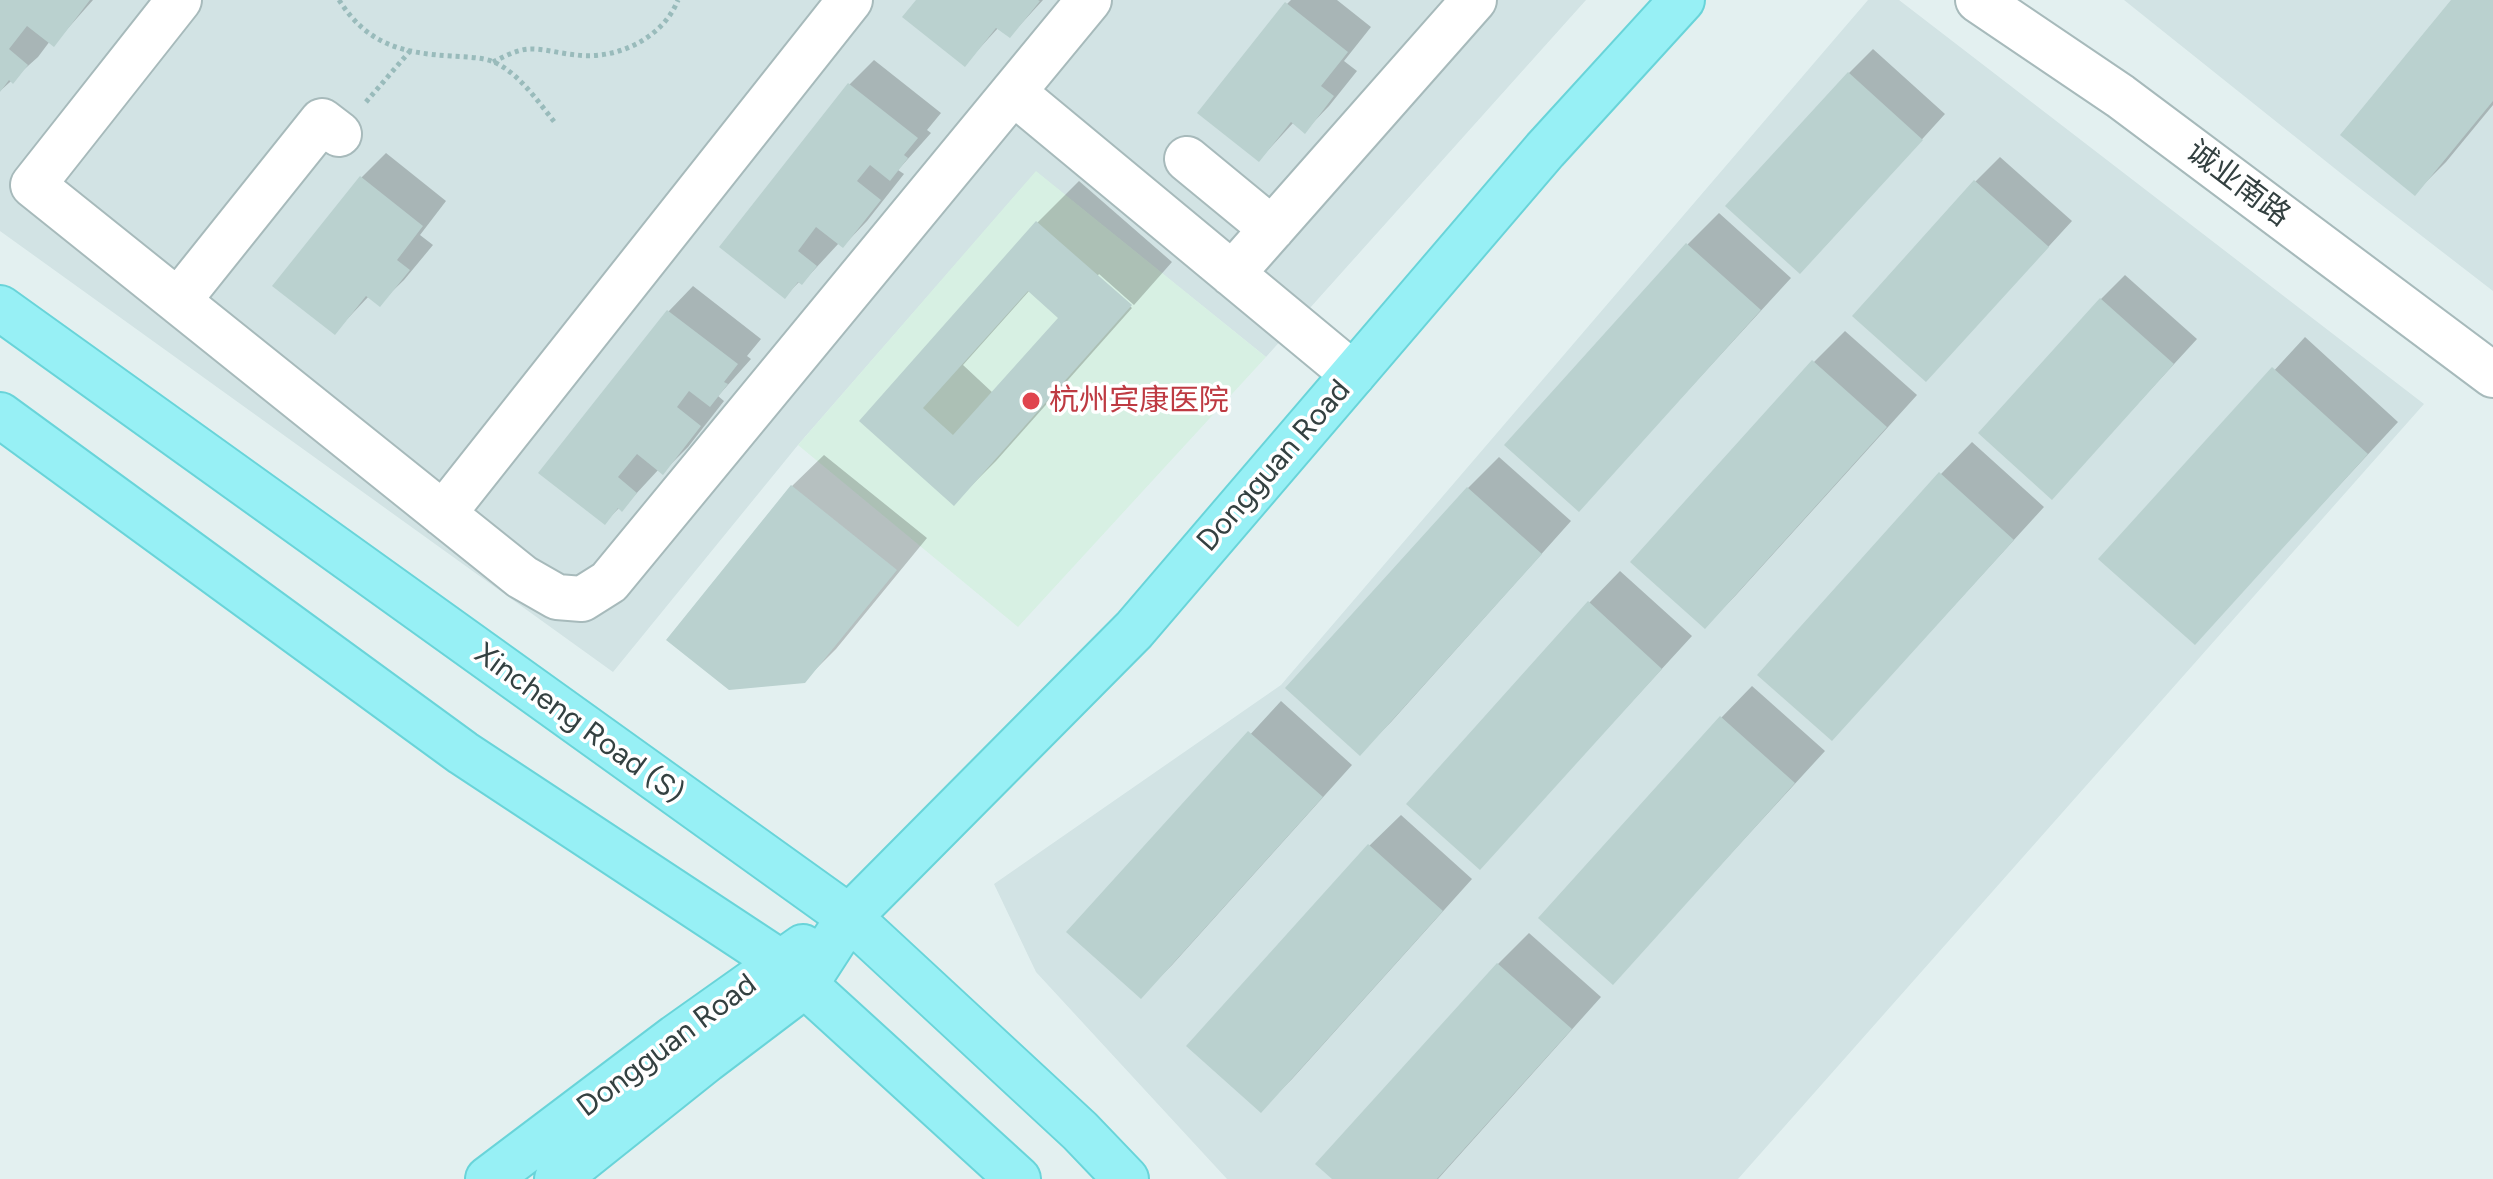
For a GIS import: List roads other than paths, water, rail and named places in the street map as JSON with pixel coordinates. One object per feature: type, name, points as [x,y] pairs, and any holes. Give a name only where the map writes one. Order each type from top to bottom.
[{"type":"main road","name":"Dongguan Road","points":[[557,1179],[706,1060],[1134,630],[1545,150],[1682,0]]},
{"type":"main road","name":"Xincheng Road (S)","points":[[0,308],[849,917],[1080,1131],[1126,1179]]},
{"type":"main road","points":[[0,415],[463,753],[793,973],[1018,1179]]},
{"type":"main road","name":"Dongguan Road","points":[[488,1179],[793,973]]},
{"type":"street","points":[[179,0],[33,185],[522,577],[557,597],[582,599],[609,582],[1089,0]]},
{"type":"street","points":[[443,514],[850,0]]},
{"type":"street","points":[[1232,274],[1474,0]]},
{"type":"street","name":"诚业南路","points":[[1978,0],[2120,96],[2493,375]]},
{"type":"street","points":[[1013,92],[1353,374]]},
{"type":"street","points":[[178,301],[322,121],[339,134]]},
{"type":"street","points":[[1187,159],[1272,229]]},
{"type":"place","name":"杭州宾康医院","points":[[1031,401]]}]
